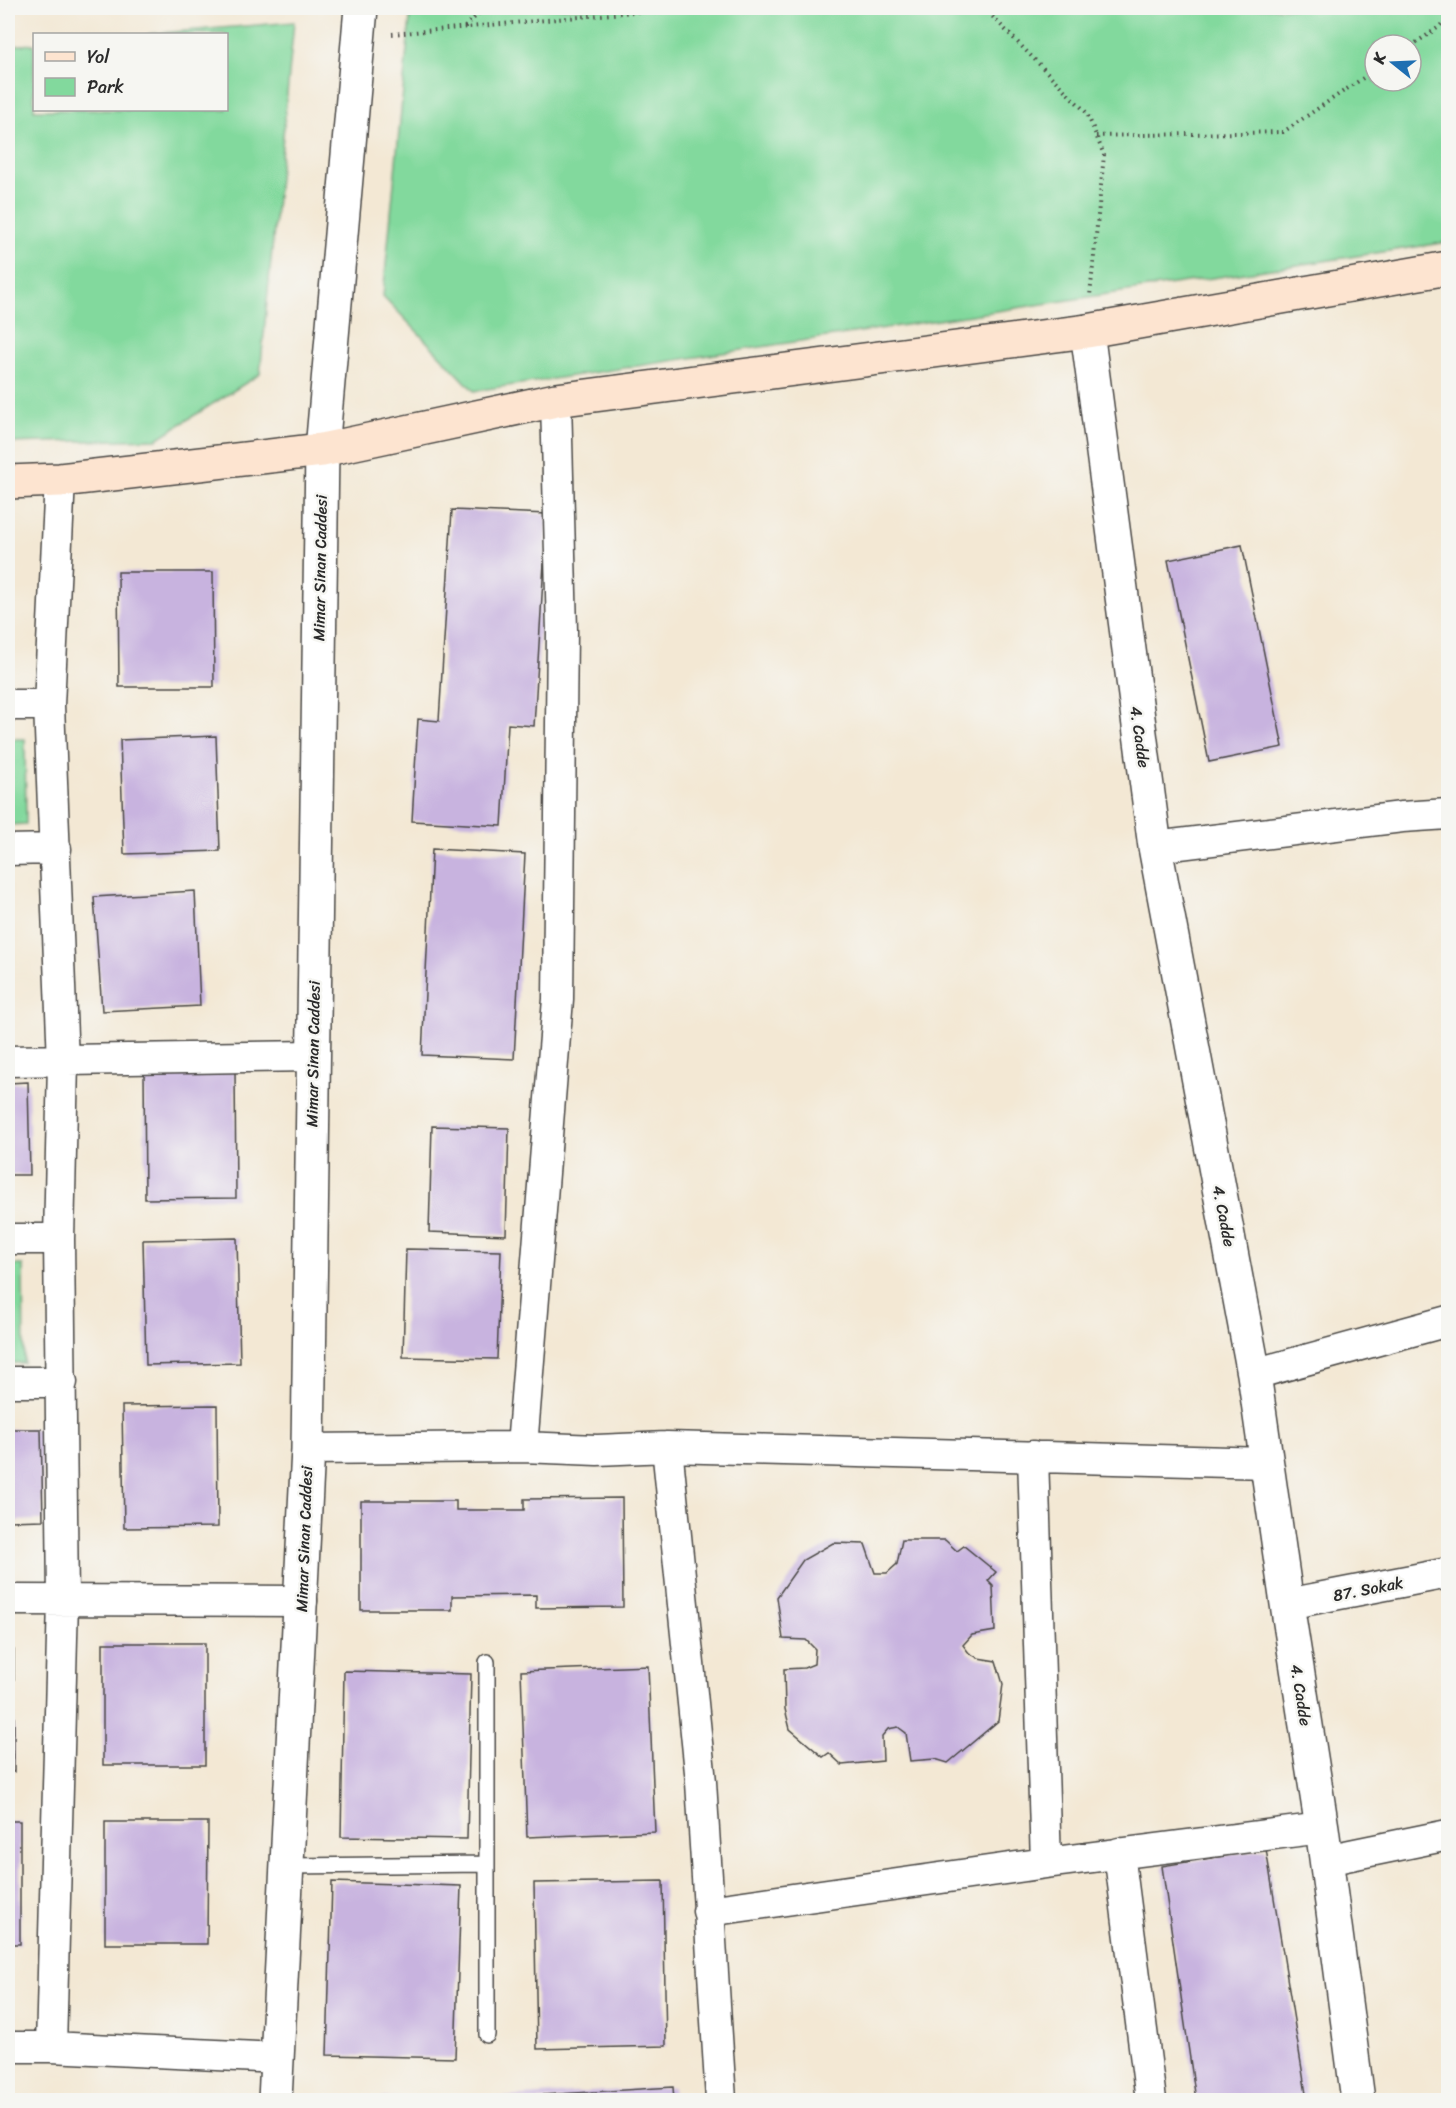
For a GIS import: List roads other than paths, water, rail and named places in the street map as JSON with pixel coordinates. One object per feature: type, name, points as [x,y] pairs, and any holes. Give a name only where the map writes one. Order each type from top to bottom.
[{"type":"main road","points":[[8,482],[60,480],[322,450],[556,400],[1087,332],[1449,268]]},
{"type":"street","name":"Mimar Sinan Caddesi","points":[[275,2100],[308,1449],[322,450],[359,22]]},
{"type":"street","name":"4. Cadde","points":[[1087,332],[1155,847],[1254,1374],[1322,1828],[1358,2100]]},
{"type":"street","points":[[522,1447],[558,999],[562,632],[556,400]]},
{"type":"street","points":[[51,2047],[63,1600],[59,1239],[63,1062],[49,705],[60,480]]},
{"type":"street","points":[[8,705],[49,705]]},
{"type":"street","points":[[1155,847],[1402,817],[1449,814]]},
{"type":"street","points":[[8,850],[56,849]]},
{"type":"street","points":[[8,1061],[63,1062],[313,1056]]},
{"type":"street","points":[[8,1239],[59,1239]]},
{"type":"street","points":[[1254,1374],[1449,1322]]},
{"type":"street","points":[[8,1382],[62,1382]]},
{"type":"street","points":[[308,1449],[522,1447],[597,1450],[668,1447],[1267,1463]]},
{"type":"street","points":[[668,1447],[701,1782],[720,2100]]},
{"type":"street","points":[[1033,1456],[1046,1863]]},
{"type":"street","name":"87. Sokak","points":[[1287,1604],[1449,1573]]},
{"type":"street","points":[[8,1600],[302,1601]]},
{"type":"street","points":[[708,1911],[1119,1853],[1322,1828]]},
{"type":"street","points":[[1326,1860],[1449,1835]]},
{"type":"street","points":[[1119,1853],[1151,2100]]},
{"type":"street","points":[[8,2048],[51,2047],[278,2058]]},
{"type":"lane","points":[[487,2035],[488,1662]]},
{"type":"lane","points":[[288,1866],[487,1864]]}]
